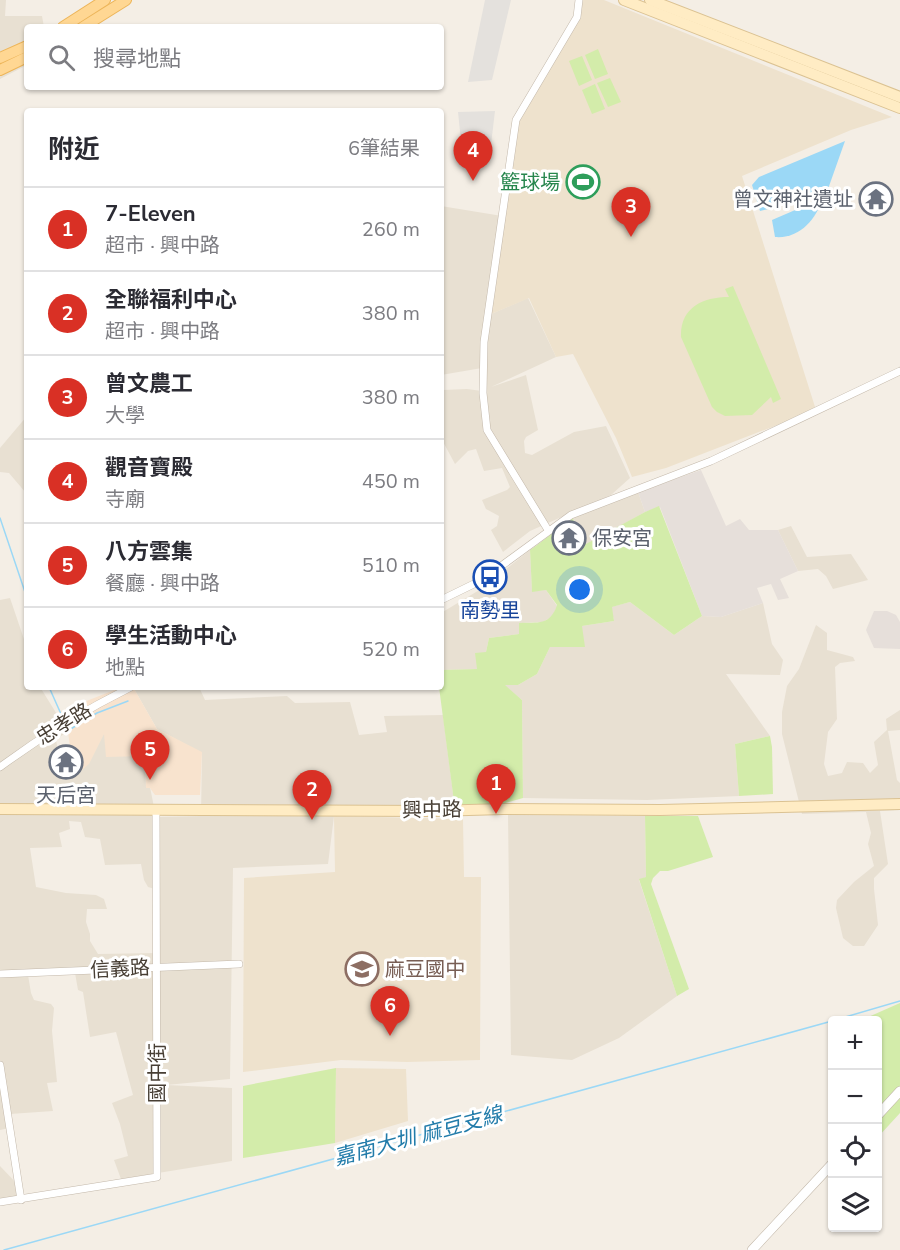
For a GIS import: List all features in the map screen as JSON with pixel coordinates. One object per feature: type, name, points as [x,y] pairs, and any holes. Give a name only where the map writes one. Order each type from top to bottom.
[{"type":"main road","points":[[68,24],[105,0]]},
{"type":"main road","points":[[88,24],[126,0]]},
{"type":"main road","points":[[624,0],[900,108]]},
{"type":"main road","points":[[650,0],[900,97]]},
{"type":"main road","points":[[0,58],[24,47]]},
{"type":"main road","points":[[0,70],[24,58]]},
{"type":"main road","name":"興中路","points":[[0,809],[630,810],[900,804]]},
{"type":"street","points":[[548,530],[487,430],[483,393],[484,342],[516,120],[577,17],[579,0]]},
{"type":"street","points":[[444,599],[482,580],[548,530],[581,510],[711,461],[900,371]]},
{"type":"street","name":"忠孝路","points":[[0,767],[89,708],[125,690]]},
{"type":"street","name":"國中街","points":[[0,1202],[157,1177],[156,809]]},
{"type":"street","name":"信義路","points":[[0,974],[239,964]]},
{"type":"street","points":[[0,1065],[21,1200]]},
{"type":"street","points":[[882,1111],[900,1091]]},
{"type":"street","points":[[752,1250],[828,1168]]},
{"type":"shaded area","points":[[0,0],[6,0],[5,16],[42,16],[43,24],[24,24],[24,67],[0,79]]},
{"type":"shaded area","points":[[485,0],[511,0],[492,80],[468,82]]},
{"type":"shaded area","points":[[581,0],[604,0],[892,117],[851,130],[742,176],[816,410],[666,468],[632,477],[616,438],[573,354],[556,357],[529,298],[489,315],[516,126],[576,16]]},
{"type":"shaded area","points":[[495,111],[490,153],[462,151],[458,112]]},
{"type":"shaded area","points":[[444,206],[502,216],[489,315],[528,298],[556,357],[491,387],[526,375],[538,430],[526,437],[525,453],[532,455],[574,432],[606,426],[630,478],[611,495],[530,531],[503,552],[491,530],[497,526],[499,516],[486,509],[482,500],[510,487],[502,468],[484,471],[476,449],[468,451],[455,464],[444,444],[444,390],[482,391],[482,368],[444,374]]},
{"type":"shaded area","points":[[24,420],[24,491],[9,473],[0,472],[0,448]]},
{"type":"shaded area","points":[[701,470],[726,526],[740,519],[749,530],[778,530],[798,571],[780,579],[789,598],[778,600],[771,584],[757,588],[763,603],[721,617],[702,616],[660,507],[645,512],[638,492]]},
{"type":"shaded area","points":[[638,492],[645,512],[586,545],[572,517]]},
{"type":"shaded area","points":[[791,526],[807,557],[851,554],[868,580],[833,589],[826,576],[818,569],[798,571],[778,530]]},
{"type":"shaded area","points":[[530,550],[532,591],[546,590],[557,606],[553,616],[543,622],[519,623],[519,634],[489,638],[486,652],[478,669],[444,670],[444,611],[481,589]]},
{"type":"shaded area","points":[[10,598],[24,639],[24,690],[42,690],[68,732],[56,739],[62,779],[74,777],[104,733],[145,756],[146,787],[150,787],[156,817],[201,816],[202,753],[157,729],[135,690],[200,690],[205,700],[287,696],[295,703],[350,702],[359,735],[387,732],[384,716],[443,715],[456,817],[334,816],[328,864],[233,868],[230,1079],[166,1085],[232,1088],[232,1161],[121,1179],[114,1160],[128,1156],[112,1103],[133,1095],[116,1032],[90,1037],[83,992],[78,990],[75,973],[28,975],[34,1000],[51,1004],[54,1008],[52,1031],[57,1082],[47,1083],[53,1111],[10,1114],[9,1128],[0,1130],[0,600]],"holes":[[[69,821],[81,822],[85,837],[100,839],[105,865],[141,864],[144,880],[148,887],[155,889],[158,953],[98,954],[90,941],[86,922],[87,909],[107,909],[104,899],[96,895],[66,893],[36,887],[30,848],[62,847],[59,833],[70,829]]]},
{"type":"shaded area","points":[[630,602],[674,635],[702,616],[721,617],[763,603],[772,644],[783,660],[780,675],[726,674],[770,736],[735,744],[739,796],[647,800],[523,798],[522,700],[504,685],[518,685],[537,674],[550,647],[582,626],[614,621],[611,607]]},
{"type":"shaded area","points":[[874,611],[887,611],[896,615],[900,622],[900,649],[874,648],[866,630]]},
{"type":"shaded area","points":[[816,625],[827,633],[827,650],[853,657],[855,661],[840,663],[835,667],[837,719],[828,732],[824,764],[828,776],[842,773],[847,762],[863,763],[870,773],[878,765],[874,742],[887,730],[886,719],[900,710],[900,730],[888,731],[897,780],[900,783],[900,810],[880,811],[888,864],[874,878],[878,925],[864,946],[853,946],[843,938],[836,908],[837,900],[874,866],[868,844],[871,833],[866,812],[802,814],[782,734],[782,712],[787,686],[799,669]]},
{"type":"shaded area","points":[[114,690],[135,690],[157,729],[202,752],[200,795],[155,795],[150,788],[146,788],[145,756],[106,757],[104,734],[89,764],[74,777],[68,732],[56,713]]},
{"type":"shaded area","points":[[508,815],[645,816],[646,877],[639,880],[677,996],[619,1038],[572,1060],[511,1055]]},
{"type":"shaded area","name":"麻豆國中","points":[[334,816],[463,819],[464,877],[481,877],[480,1060],[407,1062],[341,1060],[243,1072],[244,878],[335,872]]},
{"type":"shaded area","points":[[336,1068],[406,1069],[408,1121],[335,1143]]},
{"type":"shaded area","points":[[0,1166],[20,1187],[23,1197],[0,1201]]},
{"type":"green space","points":[[598,49],[608,74],[595,79],[585,55]]},
{"type":"green space","points":[[582,56],[592,80],[579,86],[569,61]]},
{"type":"green space","points":[[610,78],[621,102],[608,107],[597,83]]},
{"type":"green space","points":[[595,84],[605,109],[592,114],[582,90]]},
{"type":"green space","points":[[733,286],[781,399],[773,403],[771,397],[752,415],[725,416],[712,407],[681,337],[684,319],[694,306],[710,299],[729,297],[725,289]]},
{"type":"green space","points":[[659,506],[702,616],[674,635],[630,602],[612,607],[614,621],[582,626],[585,647],[550,647],[537,674],[518,685],[505,685],[522,700],[523,798],[456,817],[439,690],[444,690],[444,670],[477,669],[475,653],[486,652],[489,638],[519,634],[519,623],[542,622],[551,617],[557,605],[546,590],[532,592],[530,550],[572,517],[586,544]]},
{"type":"green space","points":[[770,736],[773,794],[739,796],[735,744]]},
{"type":"green space","points":[[645,816],[698,816],[713,857],[668,871],[660,871],[651,884],[689,989],[677,996],[639,879],[646,877]]},
{"type":"green space","points":[[900,1003],[900,1113],[882,1133],[882,1016],[871,1016]]},
{"type":"green space","points":[[336,1068],[335,1143],[243,1158],[243,1086]]},
{"type":"water","points":[[845,141],[828,189],[793,203],[760,211],[752,185],[759,177]]},
{"type":"water","points":[[823,198],[816,213],[806,226],[792,235],[775,237],[772,220]]},
{"type":"waterway","points":[[0,518],[24,589]]},
{"type":"waterway","points":[[50,690],[61,714]]},
{"type":"waterway","points":[[67,727],[69,730],[97,713],[128,701]]},
{"type":"waterway","name":"嘉南大圳 麻豆支線","points":[[849,1016],[900,1001]]},
{"type":"waterway","name":"嘉南大圳 麻豆支線","points":[[4,1250],[828,1022]]},
{"type":"place","name":"觀音寶殿","points":[[473,181]]},
{"type":"place","name":"籃球場","points":[[583,182]]},
{"type":"place","name":"曾文神社遺址","points":[[876,199]]},
{"type":"place","name":"曾文農工","points":[[631,237]]},
{"type":"place","name":"保安宮","points":[[569,538]]},
{"type":"place","name":"南勢里","points":[[490,577]]},
{"type":"place","name":"天后宮","points":[[66,762]]},
{"type":"place","name":"八方雲集","points":[[150,780]]},
{"type":"place","name":"7-Eleven","points":[[496,814]]},
{"type":"place","name":"全聯福利中心","points":[[312,820]]},
{"type":"place","name":"麻豆國中","points":[[362,969]]},
{"type":"place","name":"學生活動中心","points":[[390,1036]]}]
